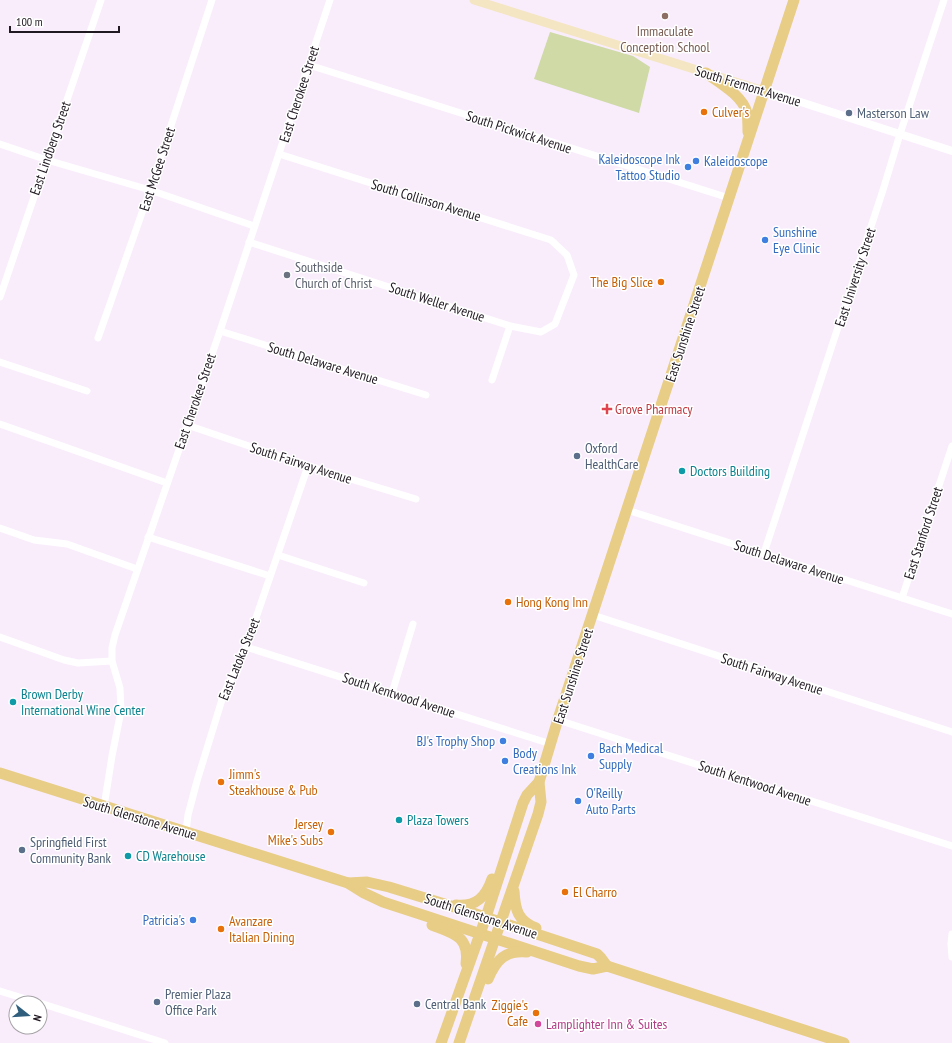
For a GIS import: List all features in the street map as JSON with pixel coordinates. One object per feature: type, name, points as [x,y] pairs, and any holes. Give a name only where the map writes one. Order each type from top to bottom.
[{"type":"main road","name":"South Fremont Avenue","points":[[474,0],[764,91]]},
{"type":"main road","name":"East Sunshine Street","points":[[459,1043],[538,814],[541,802],[539,782],[558,720],[794,0]]},
{"type":"main road","points":[[706,73],[733,93],[742,103],[745,108],[748,121],[748,141]]},
{"type":"main road","name":"South Glenstone Avenue","points":[[0,773],[348,883],[364,893],[384,902],[496,938],[540,954],[593,969],[607,966],[844,1043]]},
{"type":"main road","name":"East Sunshine Street","points":[[441,1043],[486,917],[526,795],[539,782]]},
{"type":"main road","points":[[446,905],[468,905],[475,903],[486,893],[513,820],[523,803]]},
{"type":"main road","name":"South Glenstone Avenue","points":[[348,883],[367,882],[486,917],[597,954],[602,958],[607,966]]},
{"type":"main road","points":[[514,885],[516,908],[521,919],[536,928],[580,943],[587,951]]},
{"type":"main road","points":[[384,902],[390,910],[457,935],[465,946],[467,954],[464,977]]},
{"type":"main road","points":[[462,1043],[493,968],[497,962],[509,953],[516,952],[540,954]]},
{"type":"street","name":"East Lindberg Street","points":[[0,297],[101,0]]},
{"type":"street","name":"East McGee Street","points":[[98,338],[150,190],[212,0]]},
{"type":"street","name":"East Cherokee Street","points":[[104,807],[121,711],[120,688],[112,661],[112,648],[115,635],[220,331],[330,0]]},
{"type":"street","name":"East University Street","points":[[764,553],[884,190],[900,134],[944,0]]},
{"type":"street","name":"South Pickwick Avenue","points":[[309,65],[729,198]]},
{"type":"street","name":"South Fremont Avenue","points":[[764,91],[952,151]]},
{"type":"street","points":[[0,144],[47,160],[150,190],[254,226]]},
{"type":"street","name":"South Collinson Avenue","points":[[279,154],[551,240],[568,255],[574,275],[555,324]]},
{"type":"street","name":"South Weller Avenue","points":[[249,242],[510,326],[541,332],[555,324]]},
{"type":"street","points":[[492,380],[510,326]]},
{"type":"street","name":"South Delaware Avenue","points":[[220,331],[426,395]]},
{"type":"street","points":[[0,362],[87,391]]},
{"type":"street","points":[[0,424],[167,483]]},
{"type":"street","name":"South Fairway Avenue","points":[[187,425],[308,466],[416,499]]},
{"type":"street","name":"East Stanford Street","points":[[902,598],[952,446]]},
{"type":"street","name":"East Latoka Street","points":[[186,832],[188,815],[197,781],[224,692],[246,647],[308,466]]},
{"type":"street","name":"South Delaware Avenue","points":[[627,510],[952,614]]},
{"type":"street","points":[[0,528],[34,540],[66,544],[137,569]]},
{"type":"street","points":[[148,537],[270,576]]},
{"type":"street","points":[[278,555],[364,582]]},
{"type":"street","name":"South Fairway Avenue","points":[[593,615],[952,732]]},
{"type":"street","points":[[392,693],[413,624]]},
{"type":"street","points":[[0,637],[71,662],[112,661]]},
{"type":"street","name":"South Kentwood Avenue","points":[[246,647],[551,744]]},
{"type":"street","name":"South Kentwood Avenue","points":[[558,720],[952,846]]},
{"type":"street","points":[[952,934],[952,957]]},
{"type":"street","points":[[0,991],[13,995]]},
{"type":"street","points":[[48,1006],[164,1043]]},
{"type":"green space","points":[[550,32],[633,56],[650,67],[639,113],[534,79]]},
{"type":"place","name":"Immaculate Conception School","points":[[665,16]]},
{"type":"place","name":"Culver's","points":[[704,112]]},
{"type":"place","name":"Masterson Law","points":[[849,113]]},
{"type":"place","name":"Kaleidoscope","points":[[696,161]]},
{"type":"place","name":"Kaleidoscope Ink Tattoo Studio","points":[[688,167]]},
{"type":"place","name":"Sunshine Eye Clinic","points":[[765,240]]},
{"type":"place","name":"Southside Church of Christ","points":[[287,275]]},
{"type":"place","name":"The Big Slice","points":[[661,282]]},
{"type":"place","name":"Grove Pharmacy","points":[[607,409]]},
{"type":"place","name":"Oxford HealthCare","points":[[577,456]]},
{"type":"place","name":"Doctors Building","points":[[682,471]]},
{"type":"place","name":"Hong Kong Inn","points":[[508,602]]},
{"type":"place","name":"Brown Derby International Wine Center","points":[[13,702]]},
{"type":"place","name":"BJ's Trophy Shop","points":[[503,741]]},
{"type":"place","name":"Bach Medical Supply","points":[[591,756]]},
{"type":"place","name":"Body Creations Ink","points":[[505,761]]},
{"type":"place","name":"Jimm's Steakhouse & Pub","points":[[221,782]]},
{"type":"place","name":"O'Reilly Auto Parts","points":[[578,801]]},
{"type":"place","name":"Plaza Towers","points":[[399,820]]},
{"type":"place","name":"Jersey Mike's Subs","points":[[331,832]]},
{"type":"place","name":"Springfield First Community Bank","points":[[22,850]]},
{"type":"place","name":"CD Warehouse","points":[[128,856]]},
{"type":"place","name":"El Charro","points":[[565,892]]},
{"type":"place","name":"Patricia's","points":[[193,920]]},
{"type":"place","name":"Avanzare Italian Dining","points":[[221,929]]},
{"type":"place","name":"Premier Plaza Office Park","points":[[157,1002]]},
{"type":"place","name":"Central Bank","points":[[417,1004]]},
{"type":"place","name":"Ziggie's Cafe","points":[[536,1013]]},
{"type":"place","name":"Lamplighter Inn & Suites","points":[[538,1024]]}]
